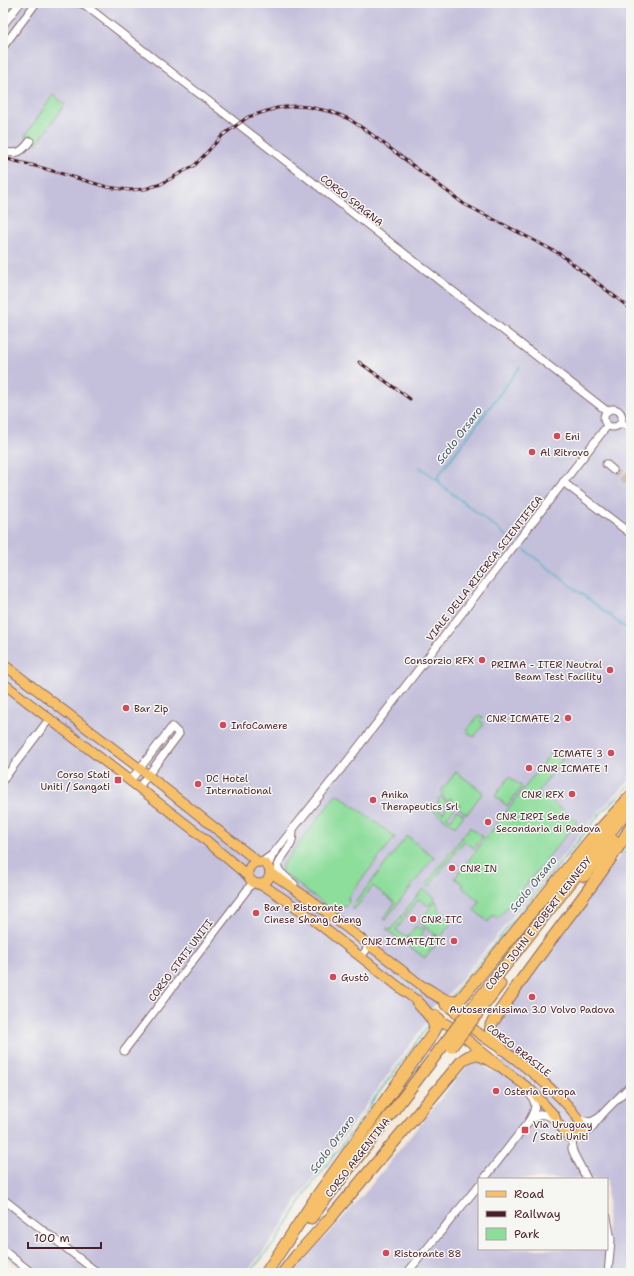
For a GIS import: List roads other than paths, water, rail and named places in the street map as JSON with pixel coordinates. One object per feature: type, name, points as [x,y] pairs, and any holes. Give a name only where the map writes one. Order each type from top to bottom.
[{"type":"highway","points":[[425,988],[450,1002],[451,1005],[592,838],[631,796]]},
{"type":"highway","name":"CORSO JOHN E ROBERT KENNEDY","points":[[448,1045],[467,1017],[631,805]]},
{"type":"highway","name":"CORSO JOHN E ROBERT KENNEDY","points":[[467,1017],[526,949],[631,817]]},
{"type":"highway","points":[[502,1049],[490,1034],[491,1025],[596,879],[631,827]]},
{"type":"highway","points":[[266,1273],[317,1196],[441,1023],[420,1006],[417,1000]]},
{"type":"highway","name":"CORSO ARGENTINA","points":[[270,1273],[448,1045]]},
{"type":"highway","name":"CORSO ARGENTINA","points":[[278,1273],[448,1045]]},
{"type":"highway","points":[[283,1273],[462,1061],[469,1056],[477,1054],[498,1066]]},
{"type":"main road","points":[[3,664],[425,988]]},
{"type":"main road","points":[[3,683],[195,831],[253,881],[269,889],[300,910],[417,1000]]},
{"type":"main road","points":[[253,881],[248,868],[252,864],[264,865]]},
{"type":"main road","points":[[253,881],[266,882],[269,877],[264,865]]},
{"type":"main road","points":[[467,1017],[451,1005],[438,1009],[441,1023],[523,1086],[531,1090],[554,1115],[569,1137],[575,1140],[583,1133],[583,1128],[579,1120]]},
{"type":"main road","name":"CORSO BRASILE","points":[[467,1017],[494,1044],[555,1092],[579,1120]]},
{"type":"street","points":[[3,25],[20,3]]},
{"type":"street","points":[[3,47],[36,3]]},
{"type":"street","name":"CORSO SPAGNA","points":[[82,4],[607,411],[613,409],[618,410],[622,415],[621,422],[631,428]]},
{"type":"street","points":[[3,152],[16,154],[24,149],[30,141]]},
{"type":"street","points":[[607,411],[603,419],[607,426],[614,428],[621,422]]},
{"type":"street","name":"VIALE DELLA RICERCA SCIENTIFICA","points":[[264,865],[346,763],[607,426]]},
{"type":"street","points":[[606,464],[614,470]]},
{"type":"street","points":[[563,482],[631,534]]},
{"type":"street","points":[[3,780],[50,718]]},
{"type":"street","points":[[130,780],[172,727],[179,734],[138,787]]},
{"type":"street","points":[[294,828],[292,842],[278,862],[277,867],[281,874],[305,893],[313,902]]},
{"type":"street","name":"CORSO STATI UNITI","points":[[124,1051],[253,881]]},
{"type":"street","points":[[361,958],[369,946]]},
{"type":"street","points":[[586,1178],[574,1154],[575,1140],[585,1135],[631,1085]]},
{"type":"street","points":[[485,1178],[529,1121],[534,1112],[535,1104],[532,1097],[523,1086]]},
{"type":"street","points":[[529,1121],[541,1114],[549,1116],[558,1122]]},
{"type":"street","points":[[579,1120],[591,1122],[600,1117]]},
{"type":"street","points":[[407,1273],[478,1186]]},
{"type":"street","points":[[3,1199],[98,1273]]},
{"type":"street","points":[[608,1222],[612,1240],[608,1273]]},
{"type":"street","points":[[3,1260],[5,1252],[32,1273]]},
{"type":"waterway","name":"Scolo Orsaro","points":[[507,536],[440,484],[438,476],[520,367]]},
{"type":"waterway","points":[[420,467],[439,481]]},
{"type":"waterway","name":"Scolo Orsaro","points":[[525,550],[631,632]]},
{"type":"waterway","name":"Scolo Orsaro","points":[[451,997],[600,814],[631,784]]},
{"type":"waterway","name":"Scolo Orsaro","points":[[249,1273],[277,1240],[309,1188],[362,1119],[371,1103],[429,1025]]},
{"type":"tunnel","points":[[613,470],[631,484]]},
{"type":"railway","points":[[3,158],[107,187],[129,190],[145,189],[161,184],[195,165],[223,135],[248,117],[277,108],[295,106],[309,107],[332,112],[349,119],[367,131],[464,204],[560,254],[631,309]]},
{"type":"railway","points":[[359,362],[410,399]]},
{"type":"place","name":"Eni","points":[[557,436]]},
{"type":"place","name":"Al Ritrovo","points":[[532,452]]},
{"type":"place","name":"Consorzio RFX","points":[[482,660]]},
{"type":"place","name":"PRIMA - ITER Neutral Beam Test Facility","points":[[610,670]]},
{"type":"place","name":"Bar Zip","points":[[126,708]]},
{"type":"place","name":"CNR ICMATE 2","points":[[568,718]]},
{"type":"place","name":"InfoCamere","points":[[223,725]]},
{"type":"place","name":"ICMATE 3","points":[[611,753]]},
{"type":"place","name":"CNR ICMATE 1","points":[[529,768]]},
{"type":"place","name":"Corso Stati Uniti / Sangati","points":[[118,780]]},
{"type":"place","name":"DC Hotel International","points":[[198,784]]},
{"type":"place","name":"CNR RFX","points":[[572,794]]},
{"type":"place","name":"Anika Therapeutics Srl","points":[[373,800]]},
{"type":"place","name":"CNR IRPI Sede Secondaria di Padova","points":[[488,822]]},
{"type":"place","name":"CNR IN","points":[[452,868]]},
{"type":"place","name":"Bar e Ristorante Cinese Shang Cheng","points":[[256,913]]},
{"type":"place","name":"CNR ITC","points":[[413,919]]},
{"type":"place","name":"CNR ICMATE/ITC","points":[[454,941]]},
{"type":"place","name":"Gustò","points":[[333,977]]},
{"type":"place","name":"Autoserenissima 3.0 Volvo Padova","points":[[532,997]]},
{"type":"place","name":"Osteria Europa","points":[[496,1091]]},
{"type":"place","name":"Via Uruguay / Stati Uniti","points":[[525,1130]]},
{"type":"place","name":"Ristorante 88","points":[[386,1253]]}]
